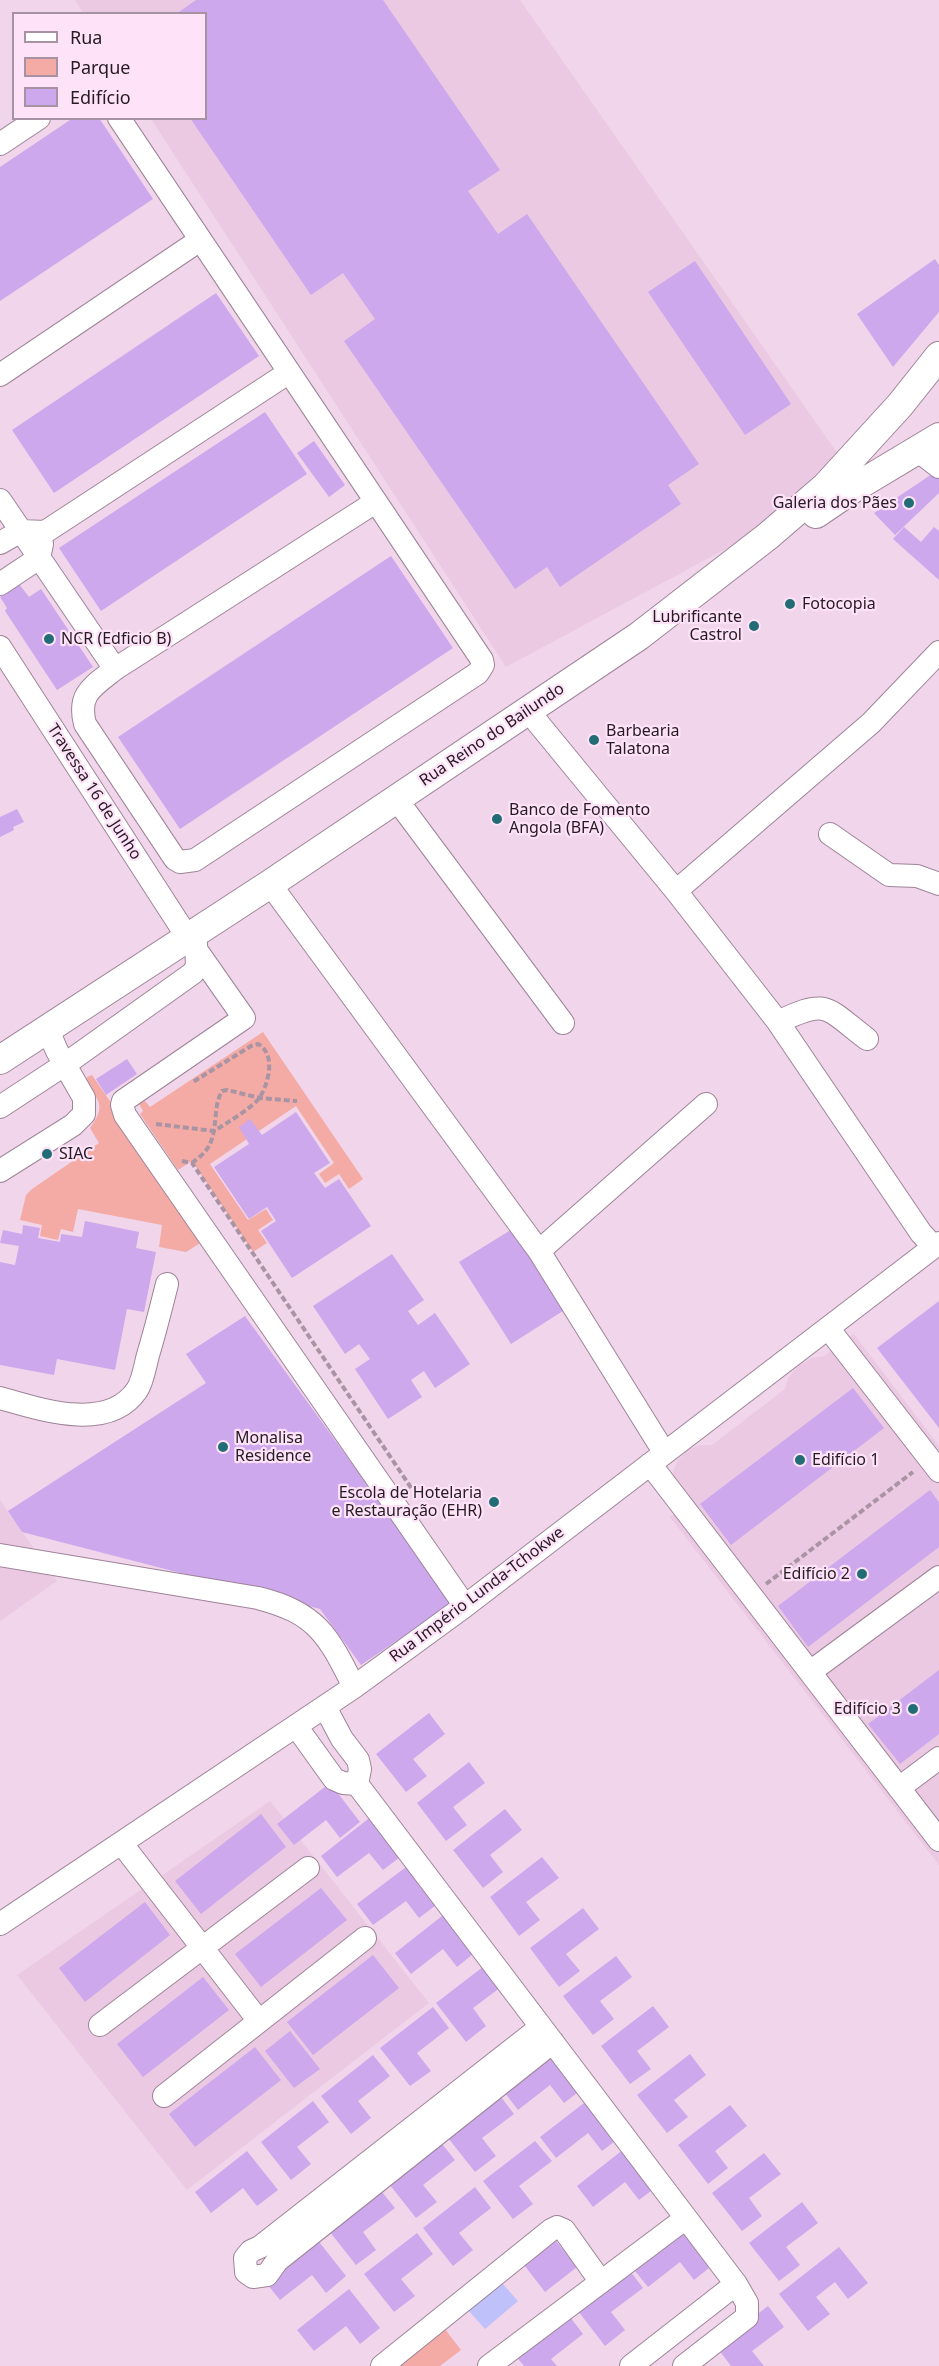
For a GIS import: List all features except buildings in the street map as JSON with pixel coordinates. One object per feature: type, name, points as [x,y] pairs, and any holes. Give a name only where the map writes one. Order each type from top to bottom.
[{"type":"main road","name":"Rua Reino do Bailundo","points":[[0,1060],[47,1028],[196,937],[270,884],[639,636],[768,536],[826,486],[900,405],[939,356]]},
{"type":"main road","points":[[639,636],[854,488],[932,451]]},
{"type":"street","points":[[0,144],[36,120]]},
{"type":"street","points":[[120,120],[374,503],[482,660],[481,670],[195,860],[187,863],[180,862],[175,859],[85,724],[82,713],[83,701],[87,692],[115,669],[374,503]]},
{"type":"street","points":[[0,375],[200,240]]},
{"type":"street","points":[[0,543],[21,531],[45,532],[288,373]]},
{"type":"street","points":[[0,500],[115,669]]},
{"type":"street","points":[[0,584],[39,558],[45,532]]},
{"type":"street","name":"Travessa 16 de Junho","points":[[0,647],[196,937],[244,1018],[123,1101],[125,1115],[465,1605]]},
{"type":"street","points":[[676,891],[871,723],[939,652]]},
{"type":"street","points":[[529,712],[676,891],[778,1022],[921,1233],[937,1245]]},
{"type":"street","points":[[397,800],[563,1023]]},
{"type":"street","points":[[830,834],[889,875],[917,876],[939,884]]},
{"type":"street","points":[[270,884],[539,1251],[657,1458],[810,1672],[939,1840]]},
{"type":"street","points":[[0,1107],[64,1065],[193,973],[197,966],[196,937]]},
{"type":"street","points":[[778,1022],[805,1009],[817,1007],[831,1012],[867,1039]]},
{"type":"street","points":[[0,1171],[73,1125],[84,1114],[84,1098],[64,1065],[47,1028]]},
{"type":"street","points":[[539,1251],[706,1104]]},
{"type":"street","name":"Rua Império Lunda-Tchokwe","points":[[0,1924],[354,1687],[937,1245]]},
{"type":"street","points":[[0,1398],[47,1411],[73,1415],[92,1414],[113,1409],[127,1401],[138,1389],[167,1284]]},
{"type":"street","points":[[828,1328],[939,1471]]},
{"type":"street","points":[[0,1555],[279,1603],[301,1613],[314,1623],[329,1640],[354,1687]]},
{"type":"street","points":[[810,1672],[939,1577]]},
{"type":"street","points":[[325,1707],[342,1739],[358,1760],[360,1769],[357,1784],[736,2284],[747,2303],[747,2317],[684,2366]]},
{"type":"street","points":[[297,1726],[334,1779],[343,1783],[357,1784]]},
{"type":"street","points":[[899,1788],[939,1758]]},
{"type":"street","points":[[122,1844],[259,2021]]},
{"type":"street","points":[[100,2025],[308,1868]]},
{"type":"street","points":[[164,2096],[365,1938]]},
{"type":"street","points":[[547,2034],[274,2263],[267,2275],[254,2277],[246,2272],[245,2259],[251,2252],[547,2034]]},
{"type":"street","points":[[489,2366],[686,2218]]},
{"type":"street","points":[[382,2366],[550,2230],[557,2227],[564,2230],[601,2282]]},
{"type":"street","points":[[631,2366],[736,2284]]},
{"type":"path","points":[[158,1132],[153,1124],[214,1131],[260,1098],[270,1067],[268,1054],[258,1044],[251,1046],[192,1082]]},
{"type":"path","points":[[192,1163],[207,1149],[214,1131],[218,1100],[222,1091],[239,1091],[260,1098],[297,1101]]},
{"type":"path","points":[[174,1158],[192,1163],[416,1495]]},
{"type":"path","points":[[772,1580],[906,1478]]},
{"type":"shaded area","points":[[75,0],[520,0],[838,454],[746,538],[506,667],[152,120],[207,120],[207,12],[82,12]]},
{"type":"shaded area","points":[[854,1334],[939,1446],[939,1865],[670,1517],[688,1503],[673,1482],[673,1472],[678,1460],[688,1450],[700,1445],[712,1445],[785,1389],[788,1378],[798,1366],[812,1358],[824,1356]]},
{"type":"shaded area","points":[[0,1500],[57,1581],[0,1621]]},
{"type":"shaded area","points":[[270,1801],[429,2003],[187,2190],[17,1975]]},
{"type":"green space","points":[[263,1032],[363,1179],[349,1189],[339,1174],[325,1183],[319,1174],[334,1163],[296,1106],[210,1164],[248,1220],[266,1209],[273,1220],[258,1230],[267,1243],[253,1252],[192,1161],[178,1170],[140,1114],[143,1111],[138,1102],[143,1099],[150,1107]]},
{"type":"green space","points":[[92,1075],[205,1240],[186,1252],[159,1247],[162,1225],[78,1209],[73,1232],[61,1229],[58,1240],[40,1236],[42,1225],[20,1220],[26,1195],[32,1189],[99,1143],[90,1128],[99,1110],[97,1098],[88,1083],[87,1077]]},
{"type":"green space","points":[[441,2324],[461,2350],[440,2366],[393,2366]]},
{"type":"water","points":[[501,2282],[518,2301],[485,2329],[468,2310]]},
{"type":"place","name":"Galeria dos Pães","points":[[909,503]]},
{"type":"place","name":"Fotocopia","points":[[790,604]]},
{"type":"place","name":"Lubrificante Castrol","points":[[754,626]]},
{"type":"place","name":"NCR (Edficio B)","points":[[49,639]]},
{"type":"place","name":"Barbearia Talatona","points":[[594,740]]},
{"type":"place","name":"Banco de Fomento Angola (BFA)","points":[[497,819]]},
{"type":"place","name":"SIAC","points":[[47,1154]]},
{"type":"place","name":"Monalisa Residence","points":[[223,1447]]},
{"type":"place","name":"Edifício 1","points":[[800,1460]]},
{"type":"place","name":"Escola de Hotelaria e Restauração (EHR)","points":[[494,1502]]},
{"type":"place","name":"Edifício 2","points":[[862,1574]]},
{"type":"place","name":"Edifício 3","points":[[913,1709]]}]
